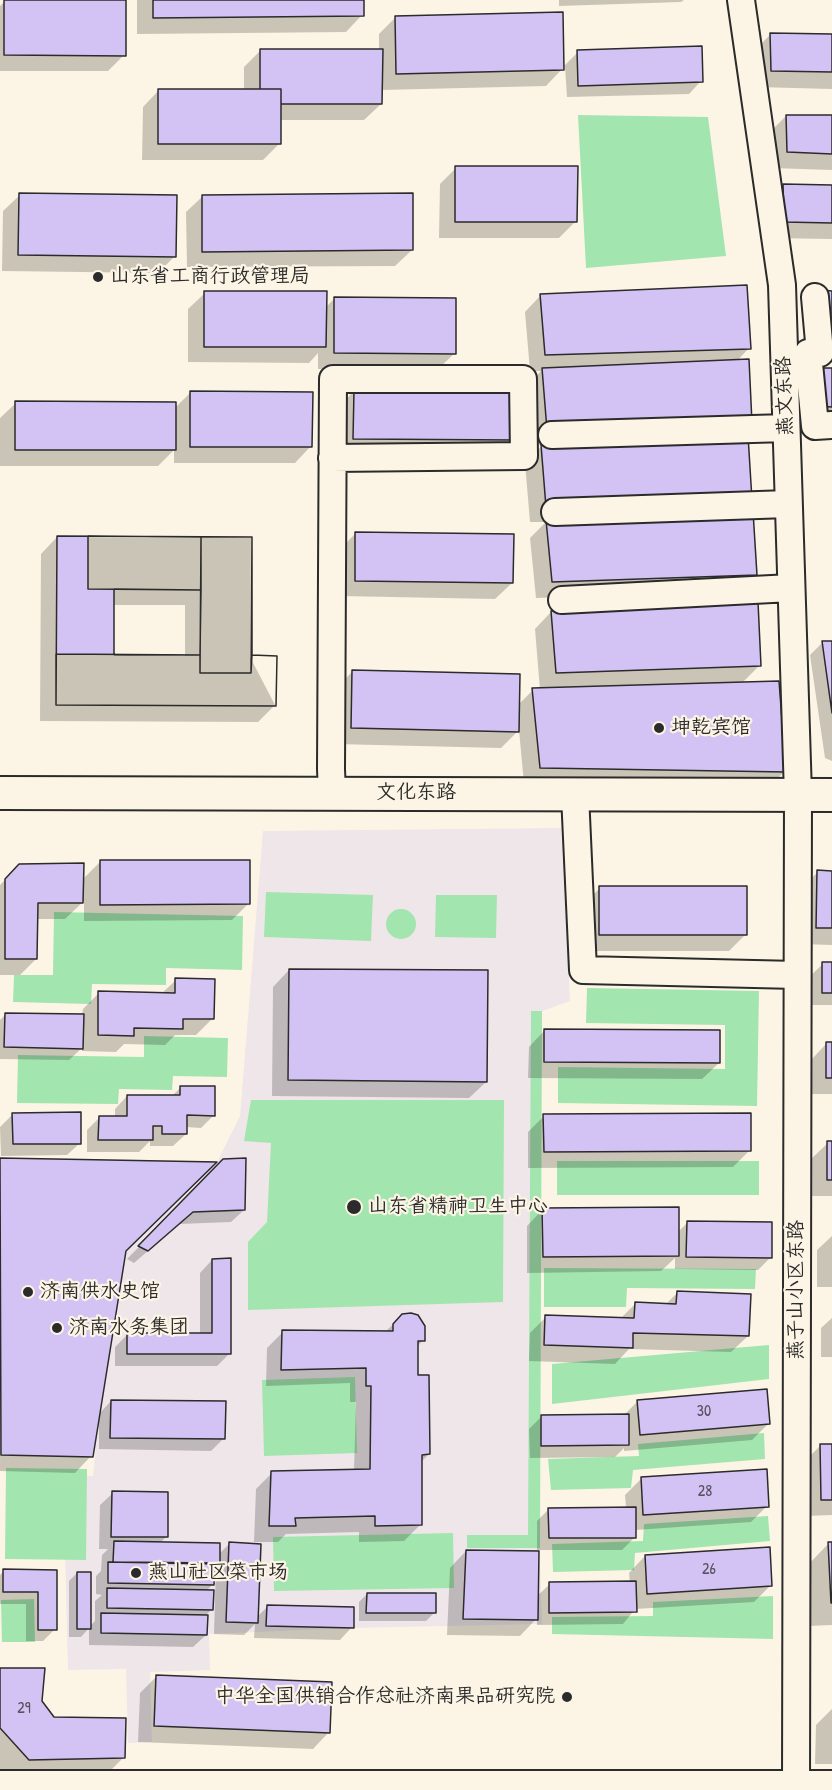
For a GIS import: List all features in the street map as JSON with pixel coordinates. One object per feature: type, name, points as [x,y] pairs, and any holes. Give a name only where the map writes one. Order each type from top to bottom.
[{"type":"main road","name":"文化东路","points":[[0,793],[832,795]]},
{"type":"street","name":"燕文东路","points":[[741,0],[782,285],[811,353],[786,428],[798,795]]},
{"type":"street","points":[[815,297],[811,353],[815,426],[832,425]]},
{"type":"street","points":[[332,458],[524,456],[523,379],[333,379],[332,458],[332,793]]},
{"type":"street","points":[[552,435],[786,428]]},
{"type":"street","points":[[555,512],[789,504]]},
{"type":"street","points":[[562,600],[791,588]]},
{"type":"street","points":[[575,794],[583,970],[797,975]]},
{"type":"street","name":"燕子山小区东路","points":[[796,1784],[798,795]]},
{"type":"street","points":[[0,1784],[487,1787],[832,1784]]},
{"type":"shaded area","name":"山东省精神卫生中心","points":[[561,828],[570,1001],[540,1012],[534,1389],[542,1624],[209,1634],[210,1670],[150,1672],[152,1742],[128,1743],[126,1669],[68,1670],[63,1477],[93,1476],[100,1404],[126,1251],[217,1162],[240,1116],[263,831]]},
{"type":"green space","points":[[578,115],[708,117],[726,256],[586,268]]},
{"type":"green space","points":[[266,892],[373,895],[371,941],[264,937]]},
{"type":"green space","points":[[436,895],[497,895],[496,938],[435,937]]},
{"type":"green space","points":[[401,909],[407,910],[415,918],[415,930],[407,938],[401,939],[395,938],[387,930],[386,924],[387,918],[395,910]]},
{"type":"green space","points":[[54,912],[243,916],[242,970],[166,968],[166,985],[92,984],[91,1004],[13,1002],[14,975],[53,975]]},
{"type":"green space","points":[[587,988],[759,991],[757,1106],[558,1103],[558,1067],[725,1069],[725,1025],[586,1023]]},
{"type":"green space","points":[[531,1011],[542,1011],[540,1548],[467,1548],[467,1535],[528,1535]]},
{"type":"green space","points":[[144,1036],[228,1038],[227,1077],[173,1076],[172,1090],[119,1089],[118,1104],[17,1103],[18,1055],[144,1057]]},
{"type":"green space","points":[[251,1100],[504,1100],[503,1302],[248,1310],[248,1242],[267,1222],[271,1143],[244,1141]]},
{"type":"green space","points":[[557,1161],[759,1161],[759,1195],[557,1195]]},
{"type":"green space","points":[[544,1268],[756,1269],[755,1289],[627,1288],[626,1307],[544,1307]]},
{"type":"green space","points":[[769,1345],[769,1379],[552,1404],[552,1364]]},
{"type":"green space","points":[[355,1377],[357,1453],[264,1456],[262,1380]]},
{"type":"green space","points":[[764,1433],[765,1459],[633,1470],[631,1488],[551,1490],[548,1459],[639,1456],[638,1444]]},
{"type":"green space","points":[[6,1468],[87,1469],[86,1560],[5,1559]]},
{"type":"green space","points":[[768,1516],[770,1541],[635,1553],[634,1570],[553,1572],[552,1544],[643,1541],[644,1524]]},
{"type":"green space","points":[[453,1533],[454,1588],[274,1591],[273,1537]]},
{"type":"green space","points":[[773,1596],[773,1639],[552,1634],[552,1617],[653,1616],[653,1602]]},
{"type":"green space","points":[[34,1599],[35,1642],[2,1642],[1,1600]]},
{"type":"building","points":[[4,0],[126,0],[126,56],[4,55]]},
{"type":"building","points":[[153,0],[364,0],[364,16],[153,18]]},
{"type":"building","points":[[563,12],[564,70],[396,74],[395,16]]},
{"type":"building","points":[[770,33],[832,34],[832,72],[771,71]]},
{"type":"building","points":[[702,46],[703,82],[578,86],[577,50]]},
{"type":"building","points":[[260,49],[383,49],[382,104],[281,104],[281,89],[260,89]]},
{"type":"building","points":[[158,89],[281,89],[281,144],[158,144]]},
{"type":"building","points":[[786,115],[832,115],[832,154],[787,152]]},
{"type":"building","points":[[455,166],[578,166],[577,222],[455,222]]},
{"type":"building","points":[[783,184],[832,185],[832,223],[784,222]]},
{"type":"building","points":[[19,193],[177,195],[176,257],[18,255]]},
{"type":"building","points":[[413,193],[413,250],[202,252],[202,195]]},
{"type":"building","points":[[747,285],[751,349],[545,355],[540,294]]},
{"type":"building","points":[[821,290],[832,291],[832,329],[823,328]]},
{"type":"building","points":[[204,291],[327,291],[326,347],[204,347]]},
{"type":"building","points":[[334,297],[456,298],[456,354],[334,353]]},
{"type":"building","points":[[749,359],[752,423],[547,430],[542,368]]},
{"type":"building","points":[[817,368],[832,368],[832,407],[817,406]]},
{"type":"building","points":[[354,390],[516,392],[516,440],[353,439]]},
{"type":"building","points":[[190,391],[313,392],[312,447],[190,447]]},
{"type":"building","points":[[15,401],[176,402],[176,450],[15,450]]},
{"type":"building","points":[[748,435],[752,500],[546,507],[541,445]]},
{"type":"building","points":[[753,511],[757,575],[552,582],[546,520]]},
{"type":"building","points":[[355,532],[514,534],[513,583],[355,581]]},
{"type":"building","points":[[57,536],[252,537],[252,655],[277,656],[276,706],[56,705]],"holes":[[[114,589],[201,590],[200,655],[114,655]]]},
{"type":"building","points":[[88,536],[201,537],[201,590],[88,589]]},
{"type":"building","points":[[201,537],[252,537],[251,673],[200,673]]},
{"type":"building","points":[[758,602],[761,666],[556,673],[551,611]]},
{"type":"building","points":[[822,641],[832,641],[832,713]]},
{"type":"building","points":[[56,654],[200,655],[200,673],[251,673],[252,655],[277,656],[276,706],[56,705]]},
{"type":"building","points":[[352,670],[520,674],[519,732],[351,728]]},
{"type":"building","name":"坤乾宾馆","points":[[779,681],[786,772],[540,768],[532,688]]},
{"type":"building","points":[[100,860],[250,860],[250,904],[100,905]]},
{"type":"building","points":[[84,863],[83,903],[38,903],[37,959],[5,959],[5,879],[19,864]]},
{"type":"building","points":[[817,870],[832,871],[832,928],[816,928]]},
{"type":"building","points":[[599,886],[747,886],[747,935],[599,935]]},
{"type":"building","points":[[822,962],[832,962],[832,993],[822,993]]},
{"type":"building","points":[[289,969],[488,970],[487,1082],[288,1080]]},
{"type":"building","points":[[175,978],[215,979],[214,1019],[183,1019],[183,1029],[134,1028],[134,1036],[98,1035],[98,991],[175,993]]},
{"type":"building","points":[[5,1013],[84,1014],[83,1049],[4,1047]]},
{"type":"building","points":[[544,1029],[720,1030],[720,1063],[544,1062]]},
{"type":"building","points":[[826,1042],[832,1042],[832,1078],[826,1078]]},
{"type":"building","points":[[180,1086],[215,1086],[215,1116],[187,1115],[187,1134],[162,1134],[162,1126],[153,1126],[153,1140],[98,1140],[99,1116],[127,1116],[127,1095],[180,1095]]},
{"type":"building","points":[[81,1112],[81,1144],[13,1144],[12,1113]]},
{"type":"building","points":[[751,1113],[751,1151],[544,1152],[543,1114]]},
{"type":"building","points":[[827,1141],[832,1141],[832,1180],[827,1180]]},
{"type":"building","name":"济南水务集团","points":[[0,1158],[217,1162],[126,1251],[93,1457],[1,1455]]},
{"type":"building","points":[[246,1158],[245,1210],[193,1212],[148,1251],[138,1246],[223,1159]]},
{"type":"building","points":[[679,1207],[679,1256],[543,1257],[542,1208]]},
{"type":"building","points":[[687,1221],[772,1222],[772,1258],[686,1257]]},
{"type":"building","points":[[231,1258],[231,1354],[127,1354],[127,1333],[212,1333],[212,1259]]},
{"type":"building","points":[[677,1291],[751,1294],[749,1336],[633,1333],[633,1348],[544,1345],[545,1315],[634,1318],[635,1302],[676,1304]]},
{"type":"building","points":[[402,1314],[418,1315],[425,1326],[425,1341],[418,1341],[418,1375],[429,1375],[430,1454],[422,1455],[422,1525],[375,1526],[375,1516],[295,1518],[296,1526],[269,1526],[271,1471],[370,1469],[371,1386],[366,1386],[366,1368],[281,1370],[282,1330],[393,1331],[393,1324]]},
{"type":"building","points":[[767,1389],[770,1424],[640,1435],[637,1400]]},
{"type":"building","points":[[111,1400],[226,1401],[225,1439],[110,1438]]},
{"type":"building","points":[[629,1414],[629,1445],[541,1446],[541,1415]]},
{"type":"building","points":[[820,1444],[832,1444],[832,1500],[821,1500]]},
{"type":"building","points":[[767,1469],[769,1507],[643,1515],[641,1477]]},
{"type":"building","points":[[112,1491],[168,1492],[168,1537],[111,1537]]},
{"type":"building","points":[[636,1507],[636,1538],[549,1538],[548,1508]]},
{"type":"building","points":[[114,1541],[220,1543],[220,1563],[113,1562]]},
{"type":"building","points":[[229,1542],[261,1544],[258,1623],[226,1622]]},
{"type":"building","points":[[828,1542],[832,1542],[832,1603],[831,1603]]},
{"type":"building","points":[[770,1547],[772,1586],[647,1594],[645,1555]]},
{"type":"building","points":[[466,1550],[539,1551],[538,1620],[463,1619]]},
{"type":"building","points":[[108,1562],[215,1564],[214,1585],[108,1583]]},
{"type":"building","points":[[3,1569],[57,1570],[57,1630],[38,1630],[38,1592],[3,1592]]},
{"type":"building","points":[[77,1572],[91,1572],[91,1629],[77,1629]]},
{"type":"building","points":[[636,1581],[637,1612],[549,1613],[549,1582]]},
{"type":"building","points":[[107,1588],[214,1590],[213,1610],[107,1608]]},
{"type":"building","points":[[367,1593],[436,1593],[436,1613],[366,1613]]},
{"type":"building","points":[[267,1605],[354,1607],[354,1628],[266,1626]]},
{"type":"building","points":[[101,1613],[208,1615],[207,1635],[101,1633]]},
{"type":"building","points":[[0,1668],[45,1668],[42,1701],[54,1717],[126,1718],[125,1758],[29,1760],[0,1728]]},
{"type":"building","points":[[156,1675],[332,1682],[330,1733],[154,1726]]},
{"type":"place","name":"山东省工商行政管理局","points":[[98,277]]},
{"type":"place","name":"坤乾宾馆","points":[[659,728]]},
{"type":"place","name":"山东省精神卫生中心","points":[[354,1207]]},
{"type":"place","name":"济南供水史馆","points":[[28,1292]]},
{"type":"place","name":"济南水务集团","points":[[57,1328]]},
{"type":"place","name":"燕山社区菜市场","points":[[136,1573]]},
{"type":"place","name":"中华全国供销合作总社济南果品研究院","points":[[567,1697]]}]
